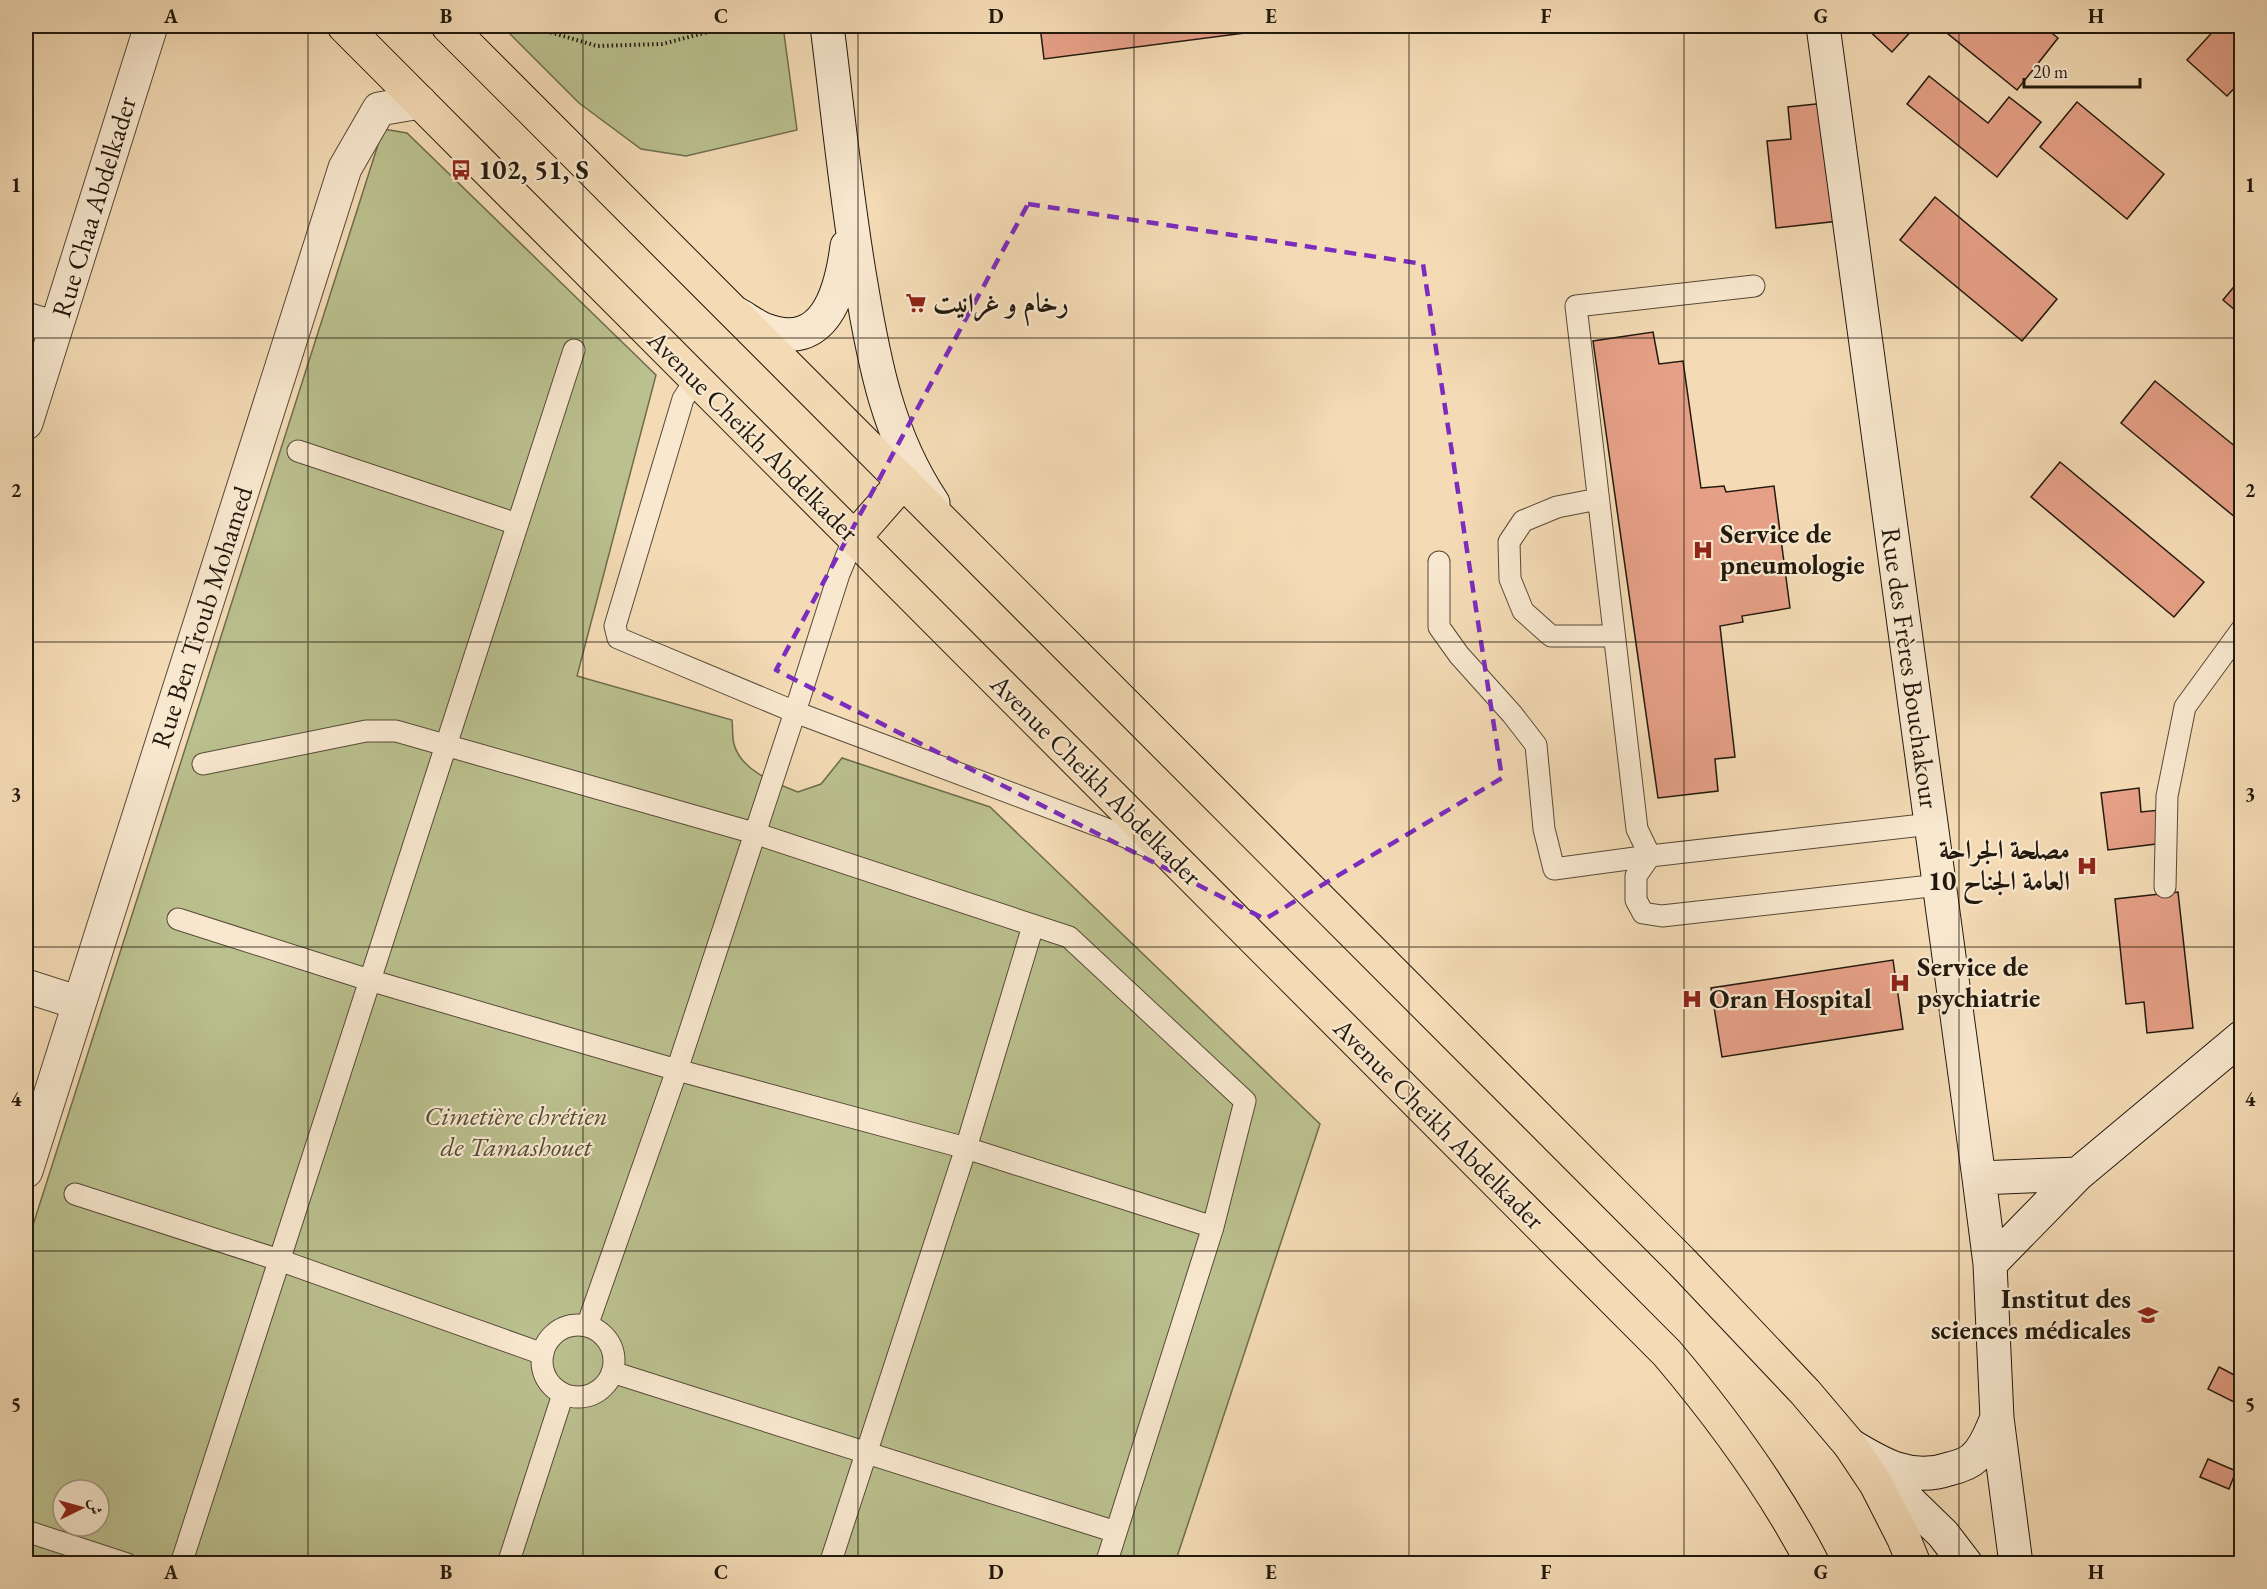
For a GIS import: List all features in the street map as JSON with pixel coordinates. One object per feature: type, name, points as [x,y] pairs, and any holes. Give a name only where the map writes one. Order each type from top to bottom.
[{"type":"main road","name":"Avenue Cheikh Abdelkader","points":[[344,26],[1667,1353],[1743,1447],[1788,1516],[1814,1563]]},
{"type":"main road","points":[[448,26],[1682,1260],[1805,1392],[1850,1445],[1876,1484],[1914,1563]]},
{"type":"main road","points":[[854,538],[904,481]]},
{"type":"street","name":"Rue Chaa Abdelkader","points":[[26,423],[41,323],[151,26]]},
{"type":"street","points":[[827,26],[850,221],[870,336],[884,396],[899,440],[915,476],[949,526]]},
{"type":"street","name":"Rue des Frères Bouchakour","points":[[1823,26],[1990,1264],[1997,1418],[1985,1444],[1974,1458],[1940,1472],[1920,1474],[1902,1471],[1880,1463],[1850,1445]]},
{"type":"street","name":"Rue Ben Troub Mohamed","points":[[26,1171],[345,168],[379,109],[420,102]]},
{"type":"street","points":[[731,311],[764,330],[787,335],[805,332],[822,320],[836,299],[844,266],[850,221]]},
{"type":"street","points":[[26,986],[79,1003]]},
{"type":"street","points":[[1990,1264],[2078,1174],[2241,1037]]},
{"type":"street","points":[[1979,1178],[2078,1174]]},
{"type":"street","points":[[1997,1418],[2016,1563]]},
{"type":"street","points":[[1850,1445],[1943,1534],[1966,1563]]},
{"type":"lane","points":[[1650,856],[1637,829],[1576,306],[1754,286]]},
{"type":"lane","points":[[181,1563],[574,351]]},
{"type":"lane","points":[[696,379],[683,399],[615,626],[618,638],[795,712],[1147,845],[1186,871]]},
{"type":"lane","points":[[298,451],[517,524]]},
{"type":"lane","points":[[1598,499],[1557,507],[1523,521],[1509,542],[1510,579],[1523,611],[1551,636],[1614,636]]},
{"type":"lane","points":[[587,1326],[677,1070],[839,574],[854,538]]},
{"type":"lane","points":[[1439,562],[1439,627],[1459,655],[1512,714],[1536,745],[1544,829],[1554,869],[1931,824]]},
{"type":"lane","points":[[2165,887],[2167,796],[2185,708],[2241,629]]},
{"type":"lane","points":[[203,764],[366,731],[396,731],[754,833],[1069,937],[1245,1101],[1213,1227],[1106,1563]]},
{"type":"lane","points":[[1650,856],[1636,876],[1636,900],[1643,913],[1662,916],[1939,885]]},
{"type":"lane","points":[[178,919],[369,980],[677,1070],[966,1148],[1213,1227]]},
{"type":"lane","points":[[830,1563],[966,1148],[1033,926]]},
{"type":"lane","points":[[75,1194],[279,1260],[543,1354]]},
{"type":"lane","points":[[576,1325],[587,1326],[606,1338],[612,1349],[614,1360],[612,1372],[607,1383],[598,1391],[587,1396],[575,1397],[563,1394],[546,1378],[542,1366],[543,1354],[547,1342],[554,1334],[576,1325]]},
{"type":"lane","points":[[612,1372],[1116,1532]]},
{"type":"lane","points":[[507,1563],[563,1394]]},
{"type":"lane","points":[[26,1531],[127,1563]]},
{"type":"path","points":[[530,26],[597,46],[662,44],[731,26]]},
{"type":"highlighted area","points":[[1028,204],[1423,264],[1502,778],[1265,919],[776,670]]},
{"type":"green space","points":[[502,26],[783,26],[797,130],[686,156],[641,149],[579,103]]},
{"type":"green space","name":"Cimetière chrétien de Tamashouet","points":[[383,129],[407,133],[656,375],[577,676],[732,720],[734,744],[744,762],[760,775],[798,792],[821,784],[842,758],[990,807],[1320,1124],[1175,1563],[26,1564],[26,1247]]},
{"type":"building","points":[[1040,26],[1299,26],[1044,59]]},
{"type":"building","points":[[1866,26],[1916,26],[1892,52]]},
{"type":"building","points":[[1952,26],[2043,26],[2058,38],[2017,90],[1947,33]]},
{"type":"building","points":[[2218,26],[2242,26],[2242,80],[2227,96],[2187,60]]},
{"type":"building","points":[[1929,76],[1988,123],[2009,97],[2041,122],[1997,177],[1907,104]]},
{"type":"building","points":[[2077,102],[2164,174],[2127,219],[2040,147]]},
{"type":"building","points":[[1825,103],[1839,221],[1776,228],[1767,141],[1791,139],[1788,107]]},
{"type":"building","points":[[1935,197],[2057,299],[2022,341],[1900,240]]},
{"type":"building","points":[[2242,277],[2242,316],[2223,300]]},
{"type":"building","name":"Service de pneumologie","points":[[1653,332],[1659,364],[1683,361],[1701,488],[1724,486],[1726,492],[1774,486],[1790,608],[1742,616],[1743,622],[1720,626],[1735,757],[1715,759],[1718,791],[1658,798],[1593,341]]},
{"type":"building","points":[[2155,381],[2242,452],[2242,523],[2121,423]]},
{"type":"building","points":[[2060,462],[2204,582],[2174,617],[2031,497]]},
{"type":"building","points":[[2139,788],[2141,812],[2160,810],[2164,843],[2108,850],[2101,793]]},
{"type":"building","points":[[2178,892],[2193,1028],[2147,1033],[2144,1002],[2126,1004],[2115,899]]},
{"type":"building","points":[[1893,960],[1903,1029],[1722,1057],[1711,988]]},
{"type":"building","points":[[2219,1367],[2242,1379],[2242,1406],[2208,1389]]},
{"type":"building","points":[[2208,1459],[2236,1471],[2229,1489],[2200,1477]]},
{"type":"place","name":"102, 51, S","points":[[461,170]]},
{"type":"place","name":"رخام و غرانيت","points":[[916,303]]},
{"type":"place","name":"Service de pneumologie","points":[[1703,550]]},
{"type":"place","name":"مصلحة الجراحة العامة الجناح 10","points":[[2087,866]]},
{"type":"place","name":"Service de psychiatrie","points":[[1900,983]]},
{"type":"place","name":"Oran Hospital","points":[[1692,999]]},
{"type":"place","name":"Institut des sciences médicales","points":[[2148,1315]]}]
